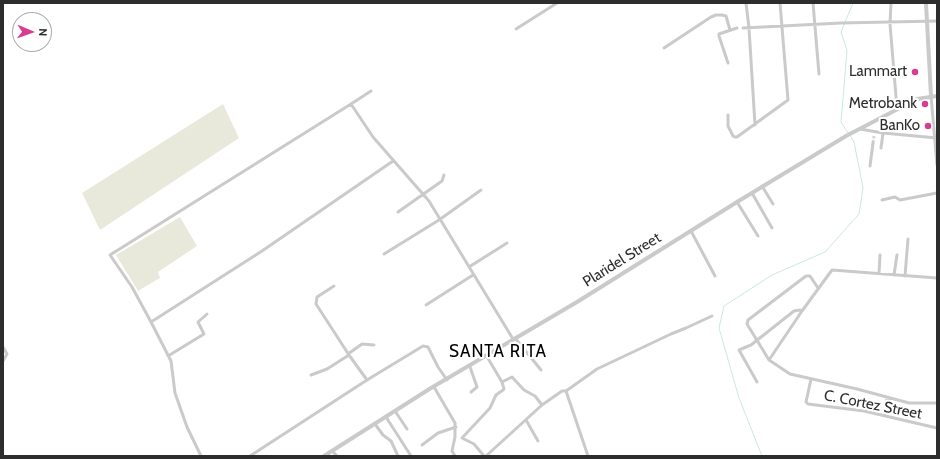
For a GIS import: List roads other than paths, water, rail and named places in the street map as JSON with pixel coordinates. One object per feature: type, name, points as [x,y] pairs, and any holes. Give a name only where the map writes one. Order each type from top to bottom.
[{"type":"street","points":[[516,29],[557,3]]},
{"type":"street","points":[[746,3],[755,125]]},
{"type":"street","points":[[728,115],[728,126],[735,137],[755,125],[788,100],[780,3]]},
{"type":"street","points":[[814,3],[819,74]]},
{"type":"street","points":[[891,3],[890,22],[897,109]]},
{"type":"street","points":[[926,3],[931,96],[936,138],[937,165]]},
{"type":"street","points":[[664,48],[716,15],[726,16],[730,30]]},
{"type":"street","points":[[743,28],[849,22],[937,21]]},
{"type":"street","points":[[728,63],[719,34],[737,28]]},
{"type":"street","points":[[201,456],[187,427],[177,398],[172,368],[168,356],[132,287],[110,255],[248,170],[371,91]]},
{"type":"street","name":"Plaridel Street","points":[[324,456],[434,387],[470,367],[486,355],[577,302],[762,186],[852,132],[917,99],[937,96]]},
{"type":"street","points":[[352,104],[373,137],[429,201],[473,275],[515,338],[541,370]]},
{"type":"street","points":[[860,129],[883,133],[936,138]]},
{"type":"street","points":[[874,136],[875,132]]},
{"type":"street","points":[[881,148],[883,133]]},
{"type":"street","points":[[870,166],[873,143]]},
{"type":"street","points":[[151,322],[262,251],[393,161]]},
{"type":"street","points":[[398,212],[442,181],[444,175]]},
{"type":"street","points":[[762,186],[773,204]]},
{"type":"street","points":[[384,254],[439,220],[481,190]]},
{"type":"street","points":[[752,193],[772,228]]},
{"type":"street","points":[[882,200],[895,197],[900,200],[937,194]]},
{"type":"street","points":[[737,202],[758,236]]},
{"type":"street","points":[[691,231],[715,276]]},
{"type":"street","points":[[905,276],[908,239]]},
{"type":"street","points":[[469,267],[507,243]]},
{"type":"street","points":[[879,273],[880,254]]},
{"type":"street","points":[[894,275],[897,255]]},
{"type":"street","points":[[769,360],[832,270],[937,278]]},
{"type":"street","points":[[426,305],[473,275]]},
{"type":"street","points":[[818,288],[810,276],[806,276],[748,320],[747,324],[769,360],[787,373],[909,402],[937,403]]},
{"type":"street","points":[[334,286],[317,297],[316,304],[348,354],[367,380]]},
{"type":"street","points":[[757,382],[739,350],[757,340],[794,311],[802,311]]},
{"type":"street","points":[[168,356],[204,334],[198,322],[207,314]]},
{"type":"street","points":[[455,437],[462,438],[474,444],[485,456],[542,406],[562,391],[566,391],[597,369],[712,316]]},
{"type":"street","points":[[311,375],[327,369],[362,344],[374,345]]},
{"type":"street","points":[[250,456],[367,380],[426,346],[447,380]]},
{"type":"street","points":[[3,347],[7,354],[3,361]]},
{"type":"street","points":[[462,438],[490,408],[496,395],[504,389],[502,382],[486,355]]},
{"type":"street","points":[[470,367],[477,387],[471,392]]},
{"type":"street","points":[[502,382],[512,377],[524,390],[532,394],[542,406]]},
{"type":"street","name":"C. Cortez Street","points":[[812,379],[806,402],[808,404],[885,415],[937,428]]},
{"type":"street","points":[[434,387],[453,419],[456,427],[452,451],[455,456]]},
{"type":"street","points":[[566,391],[588,456]]},
{"type":"street","points":[[885,415],[888,397]]},
{"type":"street","points":[[395,411],[407,429]]},
{"type":"street","points":[[386,417],[411,456]]},
{"type":"street","points":[[526,420],[538,441]]},
{"type":"street","points":[[375,424],[383,435],[391,441],[398,456]]},
{"type":"street","points":[[422,445],[438,433],[456,427]]},
{"type":"street","points":[[332,451],[337,456]]},
{"type":"waterway","points":[[848,133],[841,122],[847,50],[841,32],[853,3]]},
{"type":"waterway","points":[[762,456],[739,398],[719,328],[724,306],[772,275],[825,252],[859,214],[863,188],[854,142],[850,135]]},
{"type":"tunnel","points":[[873,143],[874,136]]},
{"type":"place","name":"Lammart","points":[[915,72]]},
{"type":"place","name":"Metrobank","points":[[925,104]]},
{"type":"place","name":"BanKo","points":[[928,126]]},
{"type":"district","name":"SANTA RITA","points":[[498,352]]}]
